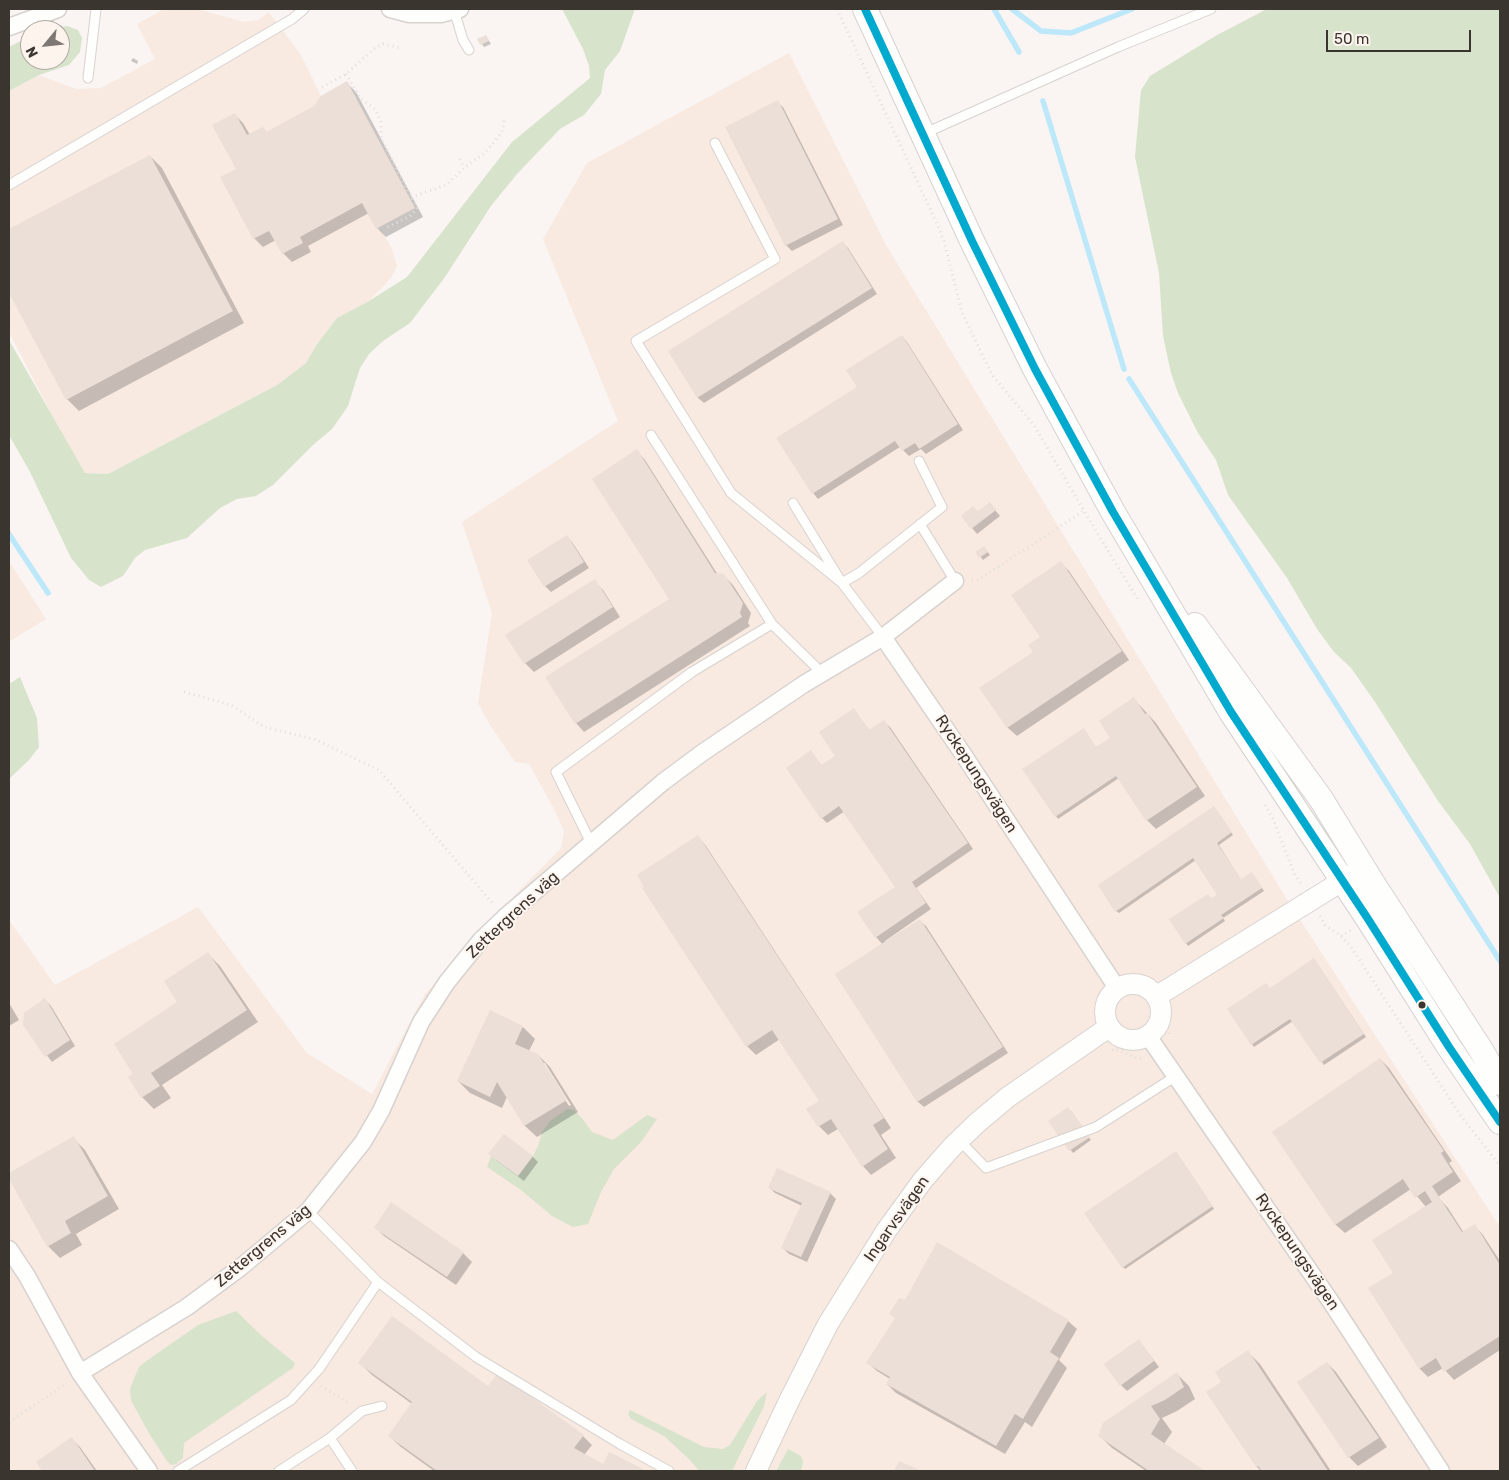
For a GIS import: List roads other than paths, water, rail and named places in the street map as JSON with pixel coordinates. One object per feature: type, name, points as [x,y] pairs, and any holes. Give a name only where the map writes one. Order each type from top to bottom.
[{"type":"main road","points":[[865,9],[972,241],[1035,369],[1113,512],[1231,712],[1500,1122]]},
{"type":"main road","points":[[1113,512],[1321,799],[1481,1050],[1500,1083]]},
{"type":"street","points":[[9,27],[58,9]]},
{"type":"street","points":[[390,9],[409,14],[440,14],[457,9]]},
{"type":"street","points":[[883,637],[955,581]]},
{"type":"street","name":"Zettergrens väg","points":[[80,1374],[187,1307],[241,1267],[308,1211],[363,1142],[381,1111],[421,1022],[447,982],[481,940],[505,917],[663,782],[702,753],[822,673],[883,637]]},
{"type":"street","name":"Ryckepungsvägen","points":[[883,637],[958,746],[1116,988]]},
{"type":"street","points":[[1157,996],[1363,867]]},
{"type":"street","points":[[1134,983],[1151,989],[1157,996],[1162,1014],[1157,1027],[1148,1036],[1131,1040],[1123,1038],[1109,1027],[1105,1006],[1116,988],[1134,983]]},
{"type":"street","name":"Ingarvsvägen","points":[[756,1471],[828,1324],[886,1230],[923,1180],[959,1140],[1008,1097],[1109,1027]]},
{"type":"street","name":"Ryckepungsvägen","points":[[1148,1036],[1331,1302],[1441,1471]]},
{"type":"street","points":[[9,1249],[27,1276],[80,1374],[150,1471]]},
{"type":"lane","points":[[88,78],[96,9]]},
{"type":"lane","points":[[9,185],[283,24],[304,9]]},
{"type":"lane","points":[[457,9],[464,40],[469,50]]},
{"type":"lane","points":[[922,134],[1118,47],[1211,9]]},
{"type":"lane","points":[[715,142],[775,259],[636,342],[731,492],[842,583]]},
{"type":"lane","points":[[651,435],[772,624],[822,673]]},
{"type":"lane","points":[[842,583],[858,574],[942,507],[919,461]]},
{"type":"lane","points":[[794,503],[842,583],[883,637]]},
{"type":"lane","points":[[920,524],[955,581]]},
{"type":"lane","points":[[591,843],[556,772],[692,672],[772,624]]},
{"type":"lane","points":[[959,1140],[986,1168],[1096,1127],[1176,1076]]},
{"type":"lane","points":[[308,1211],[378,1282],[476,1357],[620,1444],[670,1471]]},
{"type":"lane","points":[[178,1471],[291,1400],[319,1369],[378,1282]]},
{"type":"lane","points":[[280,1471],[330,1438],[362,1411],[382,1406]]},
{"type":"lane","points":[[330,1438],[352,1471]]},
{"type":"waterway","points":[[994,9],[1019,52]]},
{"type":"waterway","points":[[1012,9],[1041,31],[1071,33],[1132,9]]},
{"type":"waterway","points":[[1043,101],[1124,369]]},
{"type":"waterway","points":[[1129,379],[1500,961]]},
{"type":"waterway","points":[[9,534],[48,593]]}]
